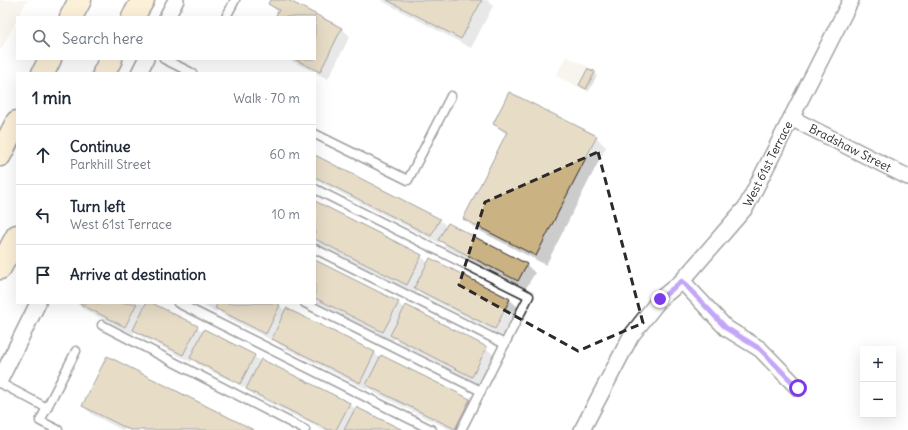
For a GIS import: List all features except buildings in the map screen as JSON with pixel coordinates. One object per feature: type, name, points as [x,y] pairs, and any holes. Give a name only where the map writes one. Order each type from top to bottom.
[{"type":"highway","points":[[72,16],[80,0]]},
{"type":"highway","points":[[134,16],[142,0]]},
{"type":"highway","points":[[43,72],[49,60]]},
{"type":"highway","points":[[104,72],[110,60]]},
{"type":"highway","points":[[0,155],[16,124]]},
{"type":"highway","points":[[0,268],[16,238]]},
{"type":"street","name":"West 61st Terrace","points":[[582,430],[631,336],[660,299],[682,281],[746,207],[851,0]]},
{"type":"street","points":[[139,72],[145,60]]},
{"type":"street","name":"Bradshaw Street","points":[[791,118],[908,177]]},
{"type":"street","points":[[682,281],[726,328],[760,349],[798,388]]},
{"type":"street","points":[[0,379],[38,304]]},
{"type":"lane","points":[[227,16],[235,0]]},
{"type":"lane","points":[[166,60],[190,72]]},
{"type":"lane","points":[[316,134],[408,180],[450,96]]},
{"type":"lane","points":[[316,190],[529,296],[461,430]]},
{"type":"lane","points":[[316,250],[505,344]]},
{"type":"lane","points":[[180,304],[432,430]]},
{"type":"lane","points":[[307,304],[481,391]]},
{"type":"lane","points":[[102,325],[305,430]]},
{"type":"lane","points":[[58,430],[40,421],[76,351]]},
{"type":"lane","points":[[0,379],[47,408]]},
{"type":"highlighted area","points":[[598,152],[643,323],[578,351],[459,285],[485,202]]},
{"type":"shaded area","points":[[0,0],[27,0],[19,16],[16,16],[16,21],[0,51]]},
{"type":"shaded area","points":[[566,56],[598,72],[588,92],[556,76]]},
{"type":"route","points":[[660,299],[682,281],[726,328],[760,349],[798,388]]}]
